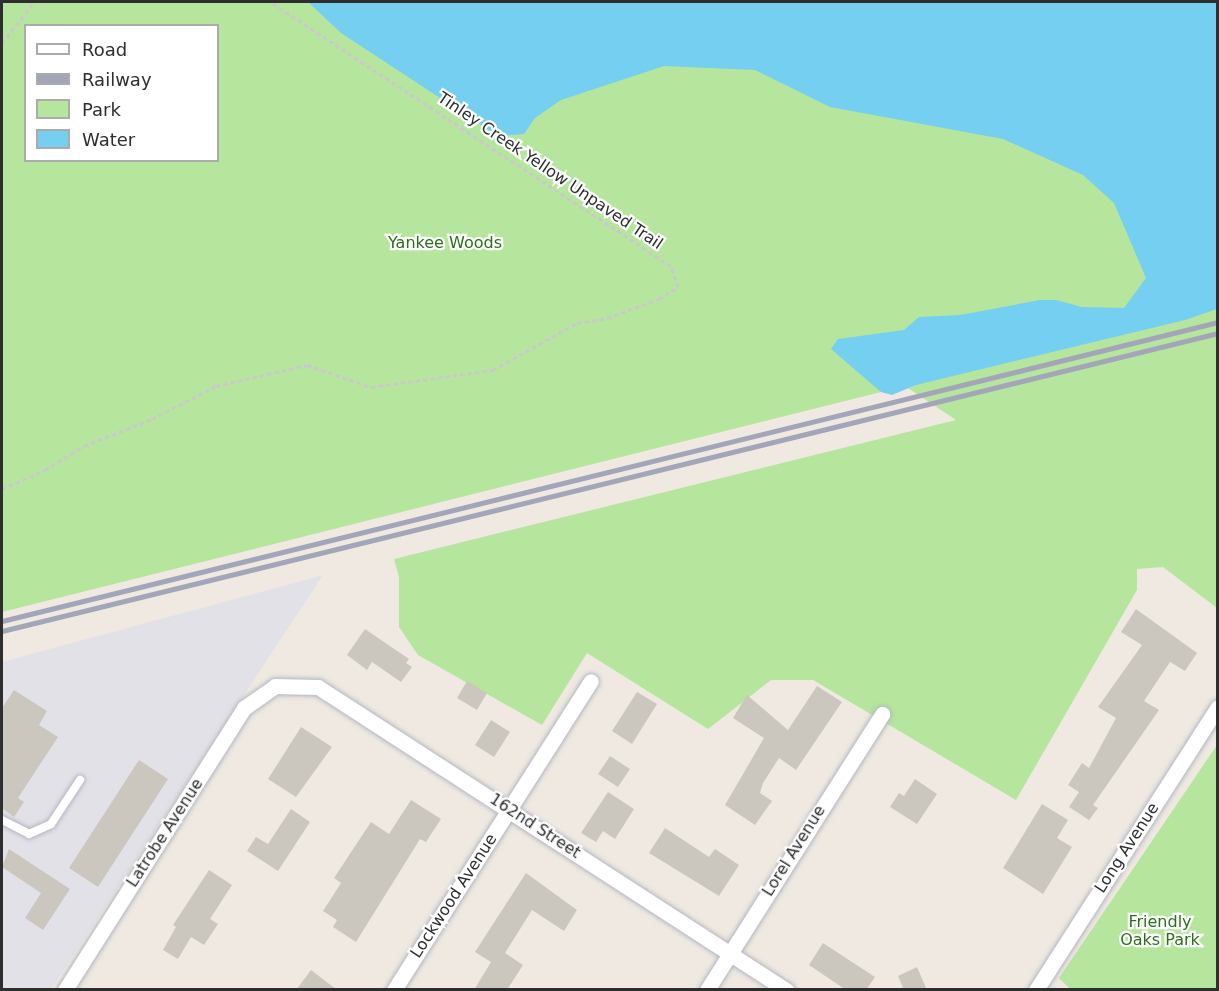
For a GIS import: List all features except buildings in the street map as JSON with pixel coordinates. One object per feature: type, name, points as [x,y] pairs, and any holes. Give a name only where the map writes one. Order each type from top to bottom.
[{"type":"street","name":"Lockwood Avenue","points":[[394,990],[591,681]]},
{"type":"street","name":"162nd Street","points":[[275,686],[318,687],[786,990]]},
{"type":"street","name":"Latrobe Avenue","points":[[65,990],[244,708],[275,686]]},
{"type":"street","name":"Long Avenue","points":[[1036,990],[1218,707]]},
{"type":"street","name":"Lorel Avenue","points":[[707,990],[882,714]]},
{"type":"lane","points":[[2,820],[29,834],[51,824],[80,780]]},
{"type":"path","points":[[2,44],[34,2]]},
{"type":"path","name":"Tinley Creek Yellow Unpaved Trail","points":[[2,489],[45,470],[84,446],[152,419],[216,386],[307,365],[371,387],[493,370],[577,323],[617,314],[659,299],[678,287],[671,266],[270,2]]},
{"type":"shaded area","points":[[323,575],[51,989],[2,990],[2,662]]},
{"type":"green space","name":"Yankee Woods","points":[[2,2],[1217,2],[1217,608],[1163,567],[1137,569],[1137,590],[1016,800],[813,680],[771,680],[708,729],[587,653],[542,725],[418,655],[399,627],[399,577],[394,559],[956,420],[896,380],[875,386],[881,392],[2,612]]},
{"type":"green space","name":"Friendly Oaks Park","points":[[1217,745],[1217,989],[1070,989],[1059,978]]},
{"type":"water","points":[[308,2],[1217,2],[1217,309],[1185,320],[916,385],[892,395],[881,392],[831,349],[838,339],[904,330],[919,317],[960,315],[1040,300],[1056,300],[1082,307],[1124,308],[1146,278],[1114,203],[1083,175],[1003,139],[830,107],[755,70],[664,66],[561,100],[535,118],[524,134],[498,136],[341,33]]},
{"type":"railway","points":[[2,621],[1218,322]]},
{"type":"railway","points":[[2,631],[1218,333]]}]
